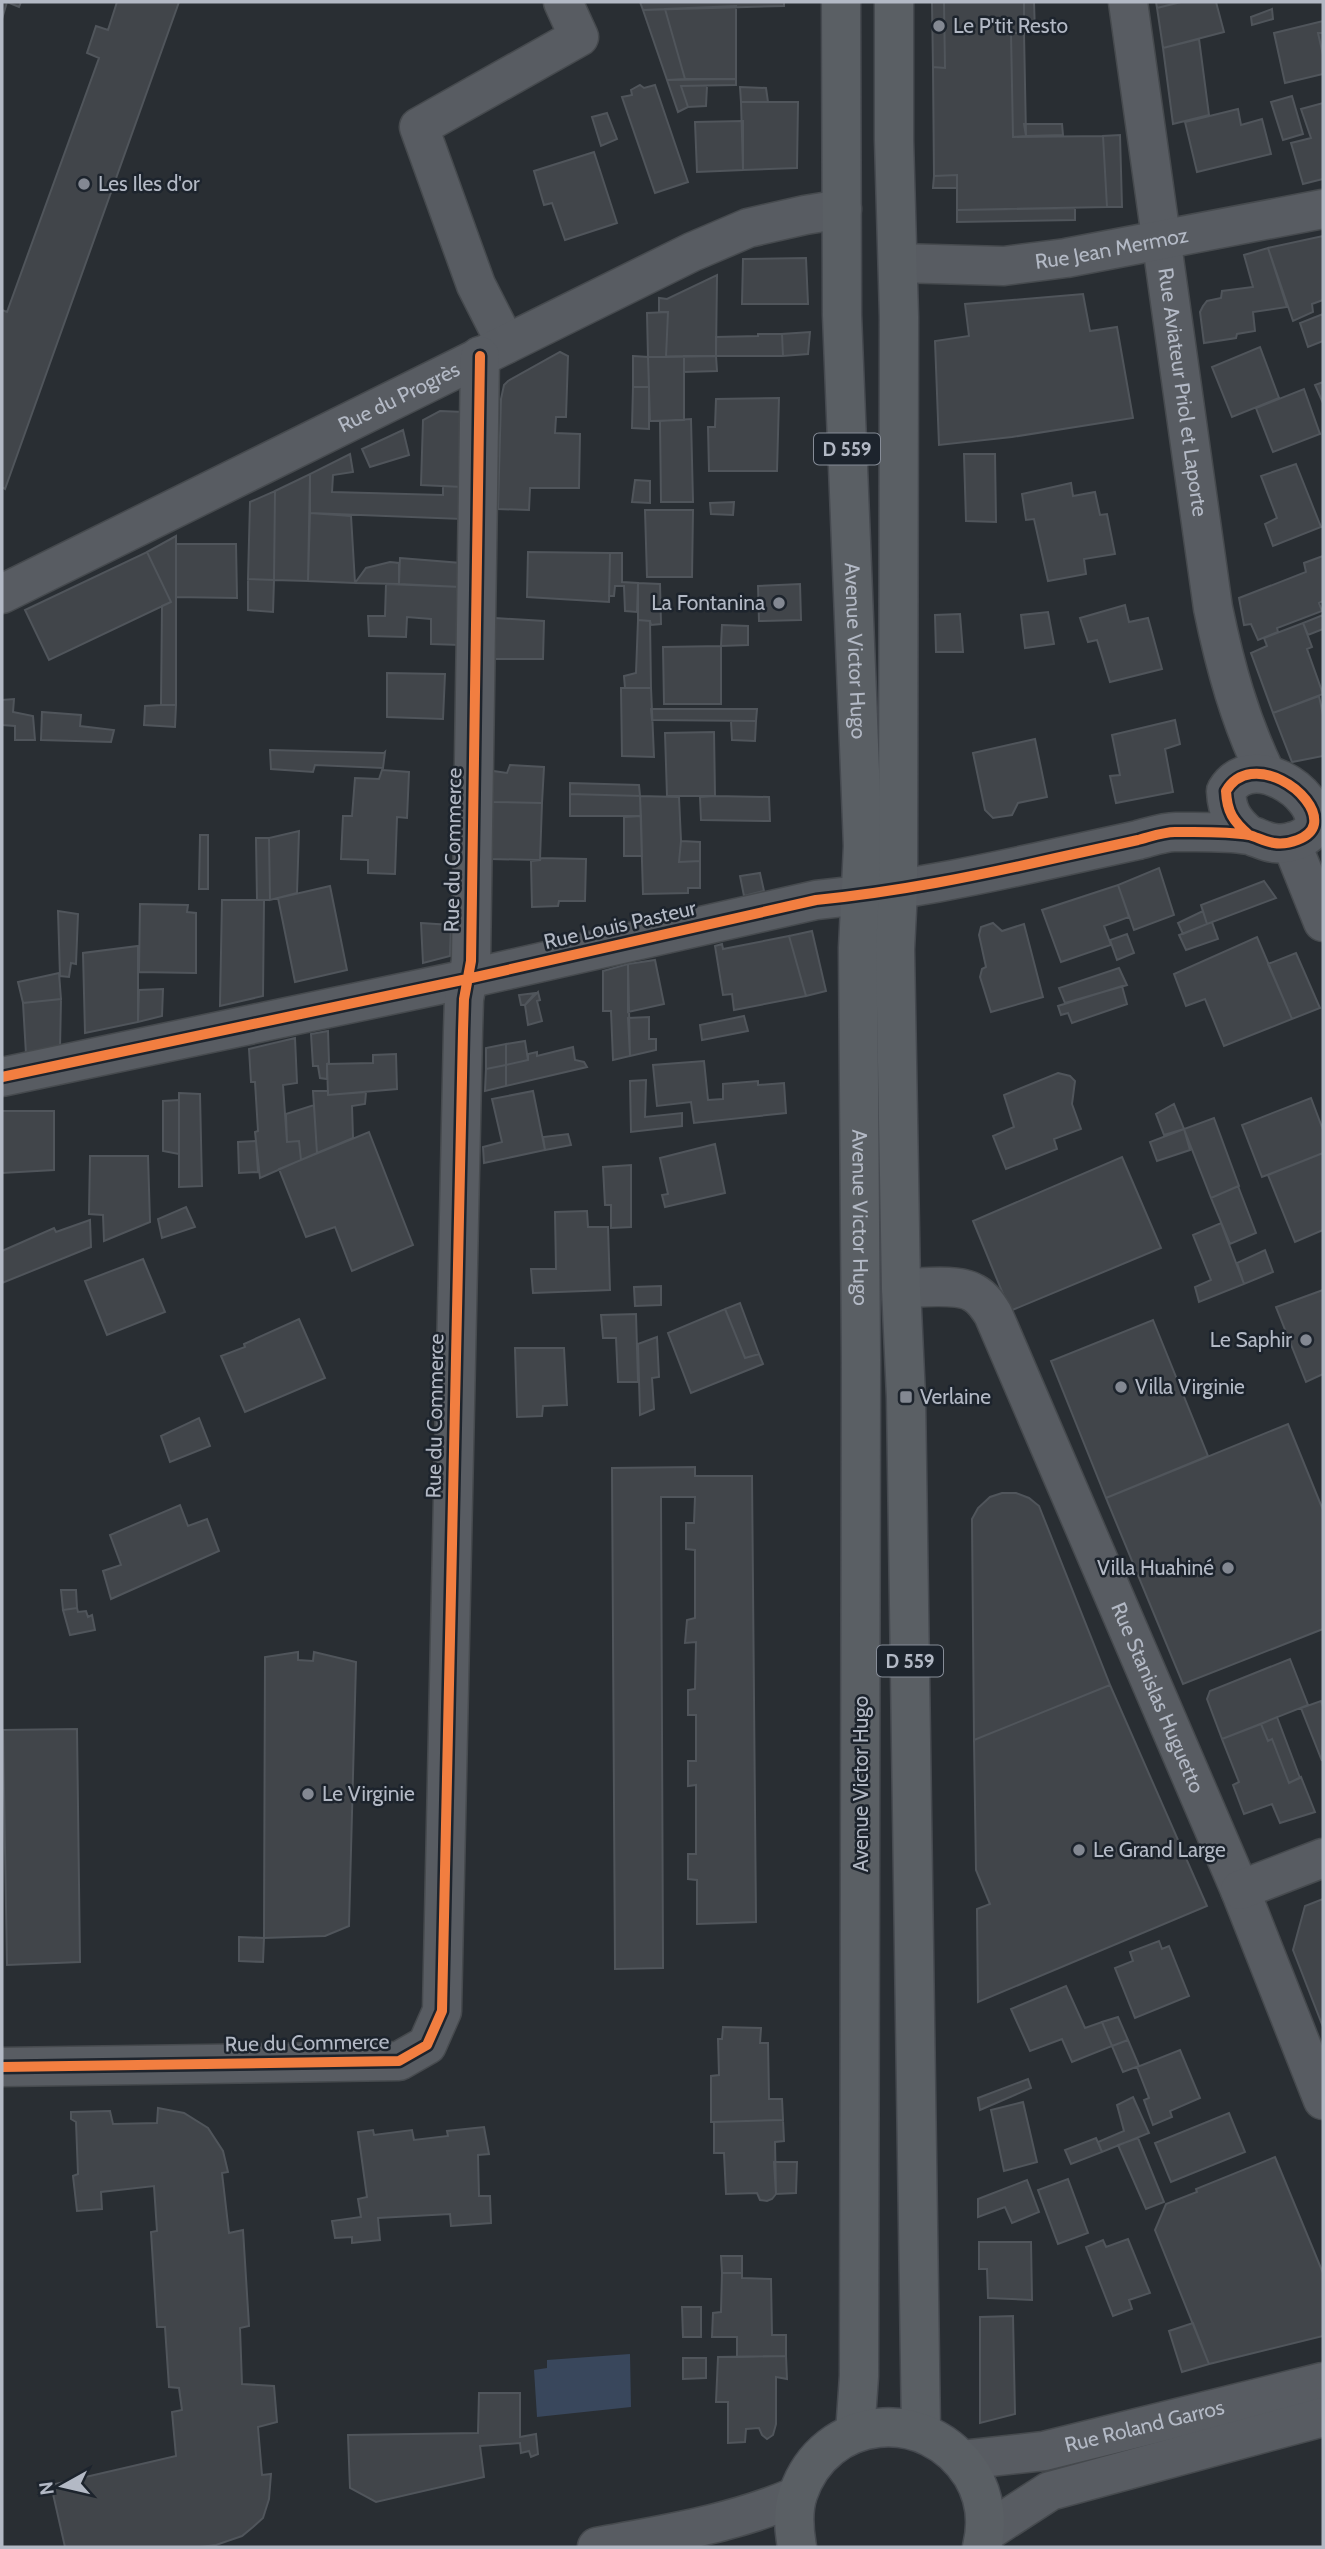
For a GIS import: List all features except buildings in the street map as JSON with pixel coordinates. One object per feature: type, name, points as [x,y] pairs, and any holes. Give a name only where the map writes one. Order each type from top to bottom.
[{"type":"main road","name":"Avenue Victor Hugo","points":[[841,2],[846,439],[862,808],[858,948],[861,1946],[859,2375],[855,2433]]},
{"type":"main road","name":"Avenue Victor Hugo","points":[[894,2],[894,141],[898,263],[898,890],[895,949],[901,1288],[906,1397],[921,2432]]},
{"type":"main road","points":[[797,2547],[793,2524],[797,2496],[818,2458],[855,2433],[899,2427],[921,2432],[943,2443],[962,2460],[976,2482],[984,2506],[984,2540]]},
{"type":"street","points":[[493,350],[476,285],[419,127],[579,37],[563,2]]},
{"type":"street","name":"Rue Aviateur Priol et Laporte","points":[[1128,2],[1216,620],[1228,678],[1266,774]]},
{"type":"street","name":"Rue du Progrès","points":[[2,594],[692,252],[748,228],[842,209]]},
{"type":"street","name":"Rue Jean Mermoz","points":[[898,263],[1004,265],[1066,258],[1323,209]]},
{"type":"street","name":"Rue du Commerce","points":[[2,2067],[398,2061],[427,2045],[442,2011],[464,999],[471,961],[493,350]]},
{"type":"street","points":[[1250,773],[1266,774],[1318,806],[1314,824],[1306,836],[1291,842],[1275,843],[1248,835],[1232,820],[1227,808],[1226,791],[1238,776],[1250,773]]},
{"type":"street","name":"Rue Louis Pasteur","points":[[1172,832],[1226,791]]},
{"type":"street","name":"Rue Louis Pasteur","points":[[2,1077],[467,979],[816,900],[860,896],[958,880],[1172,832],[1248,835]]},
{"type":"street","points":[[1291,842],[1323,922]]},
{"type":"street","name":"Rue Stanislas Huguetto","points":[[901,1288],[956,1288],[973,1292],[993,1314],[1241,1890],[1323,2100]]},
{"type":"street","points":[[1241,1890],[1323,1858]]},
{"type":"street","name":"Rue Roland Garros","points":[[962,2460],[1044,2451],[1323,2382]]},
{"type":"street","name":"Rue Roland Garros","points":[[984,2540],[1050,2491],[1323,2417]]},
{"type":"street","points":[[597,2547],[716,2524],[797,2496]]},
{"type":"water","points":[[630,2354],[631,2407],[537,2417],[534,2370],[547,2368],[547,2360]]},
{"type":"cycle path","points":[[2,2067],[399,2061],[427,2045],[442,2011],[463,1031],[464,999],[471,961],[480,356]]},
{"type":"cycle path","points":[[2,1077],[467,979],[816,900],[876,893],[966,877],[1166,833],[1231,833],[1249,835],[1267,842],[1292,842],[1312,829],[1313,812],[1306,800],[1281,780],[1251,774],[1237,779],[1226,791],[1228,805],[1232,816],[1249,835]]},
{"type":"place","name":"Le P'tit Resto","points":[[939,26]]},
{"type":"place","name":"Les Iles d'or","points":[[84,184]]},
{"type":"place","name":"La Fontanina","points":[[779,603]]},
{"type":"place","name":"Le Saphir","points":[[1306,1340]]},
{"type":"place","name":"Villa Virginie","points":[[1121,1387]]},
{"type":"place","name":"Verlaine","points":[[906,1397]]},
{"type":"place","name":"Villa Huahiné","points":[[1228,1568]]},
{"type":"place","name":"Le Virginie","points":[[308,1794]]},
{"type":"place","name":"Le Grand Large","points":[[1079,1850]]}]
